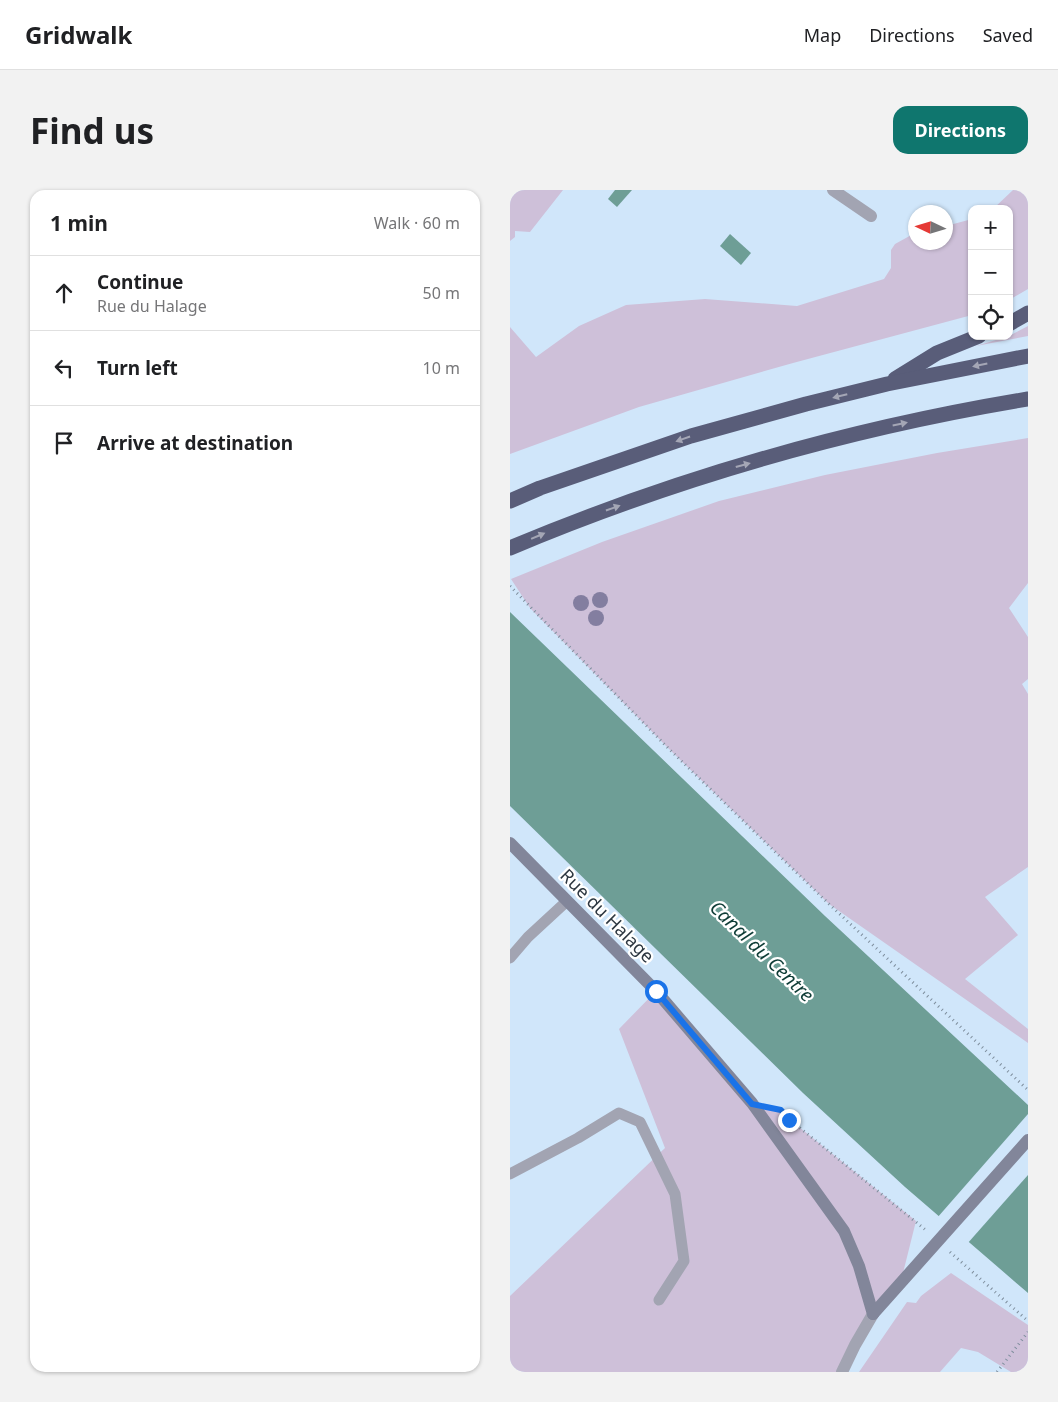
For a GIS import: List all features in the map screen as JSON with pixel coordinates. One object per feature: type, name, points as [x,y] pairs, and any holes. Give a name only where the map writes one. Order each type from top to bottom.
[{"type":"highway","points":[[1013,322],[1028,313]]},
{"type":"highway","points":[[887,384],[937,353],[969,340]]},
{"type":"highway","points":[[510,501],[540,488],[691,436],[887,384],[1028,356]]},
{"type":"highway","points":[[510,548],[567,524],[696,478],[896,425],[1028,399]]},
{"type":"street","points":[[834,190],[871,216]]},
{"type":"street","name":"Rue du Halage","points":[[510,843],[656,991],[752,1104],[844,1231],[859,1266],[873,1314]]},
{"type":"street","points":[[842,1372],[854,1345],[873,1314],[901,1280],[1028,1140]]},
{"type":"lane","points":[[510,958],[528,937],[567,901]]},
{"type":"lane","points":[[510,1174],[620,1114],[640,1122],[674,1194],[684,1261],[659,1300]]},
{"type":"path","points":[[510,586],[668,748],[829,904],[1028,1090]]},
{"type":"path","points":[[752,1104],[781,1110],[789,1120],[930,1234]]},
{"type":"path","points":[[944,1246],[1028,1321]]},
{"type":"path","points":[[997,1372],[1028,1332]]},
{"type":"shaded area","points":[[510,190],[563,190],[530,232],[515,231],[515,237],[510,241]]},
{"type":"shaded area","points":[[1013,190],[1028,190],[1028,289],[1013,298],[1013,205],[997,205]]},
{"type":"shaded area","points":[[968,220],[968,316],[639,407],[510,454],[510,327],[536,357],[579,326],[626,305],[705,299],[797,306],[884,279],[891,268],[891,250],[895,244],[908,237],[908,250],[953,250],[953,224]]},
{"type":"shaded area","points":[[1028,326],[1028,336],[1013,339],[1013,334]]},
{"type":"shaded area","points":[[996,340],[1007,340],[976,346]]},
{"type":"shaded area","points":[[1028,438],[1028,583],[1009,608],[1028,637],[1028,679],[1022,684],[1028,694],[1028,867],[985,897],[1018,935],[965,979],[1028,1029],[1028,1043],[829,904],[668,748],[530,608],[511,579],[602,542],[719,501],[825,475],[937,453]]},
{"type":"shaded area","points":[[656,991],[752,1103],[781,1110],[789,1119],[916,1221],[901,1281],[842,1372],[510,1372],[510,1296],[665,1148],[619,1029]]},
{"type":"shaded area","points":[[951,1273],[1028,1325],[1028,1372],[1011,1372],[978,1352],[961,1348],[940,1372],[859,1372],[907,1302],[916,1303],[921,1296]]},
{"type":"water","points":[[615,190],[632,190],[617,207],[608,199]]},
{"type":"water","points":[[730,234],[751,253],[741,265],[720,246]]},
{"type":"water","name":"Canal du Centre","points":[[510,612],[825,916],[1028,1105],[1028,1293],[905,1187],[803,1093],[510,806]]},
{"type":"pier","points":[[1028,1114],[1028,1175],[967,1244],[937,1218]]},
{"type":"route","points":[[656,991],[752,1104],[781,1110],[789,1120]]}]
